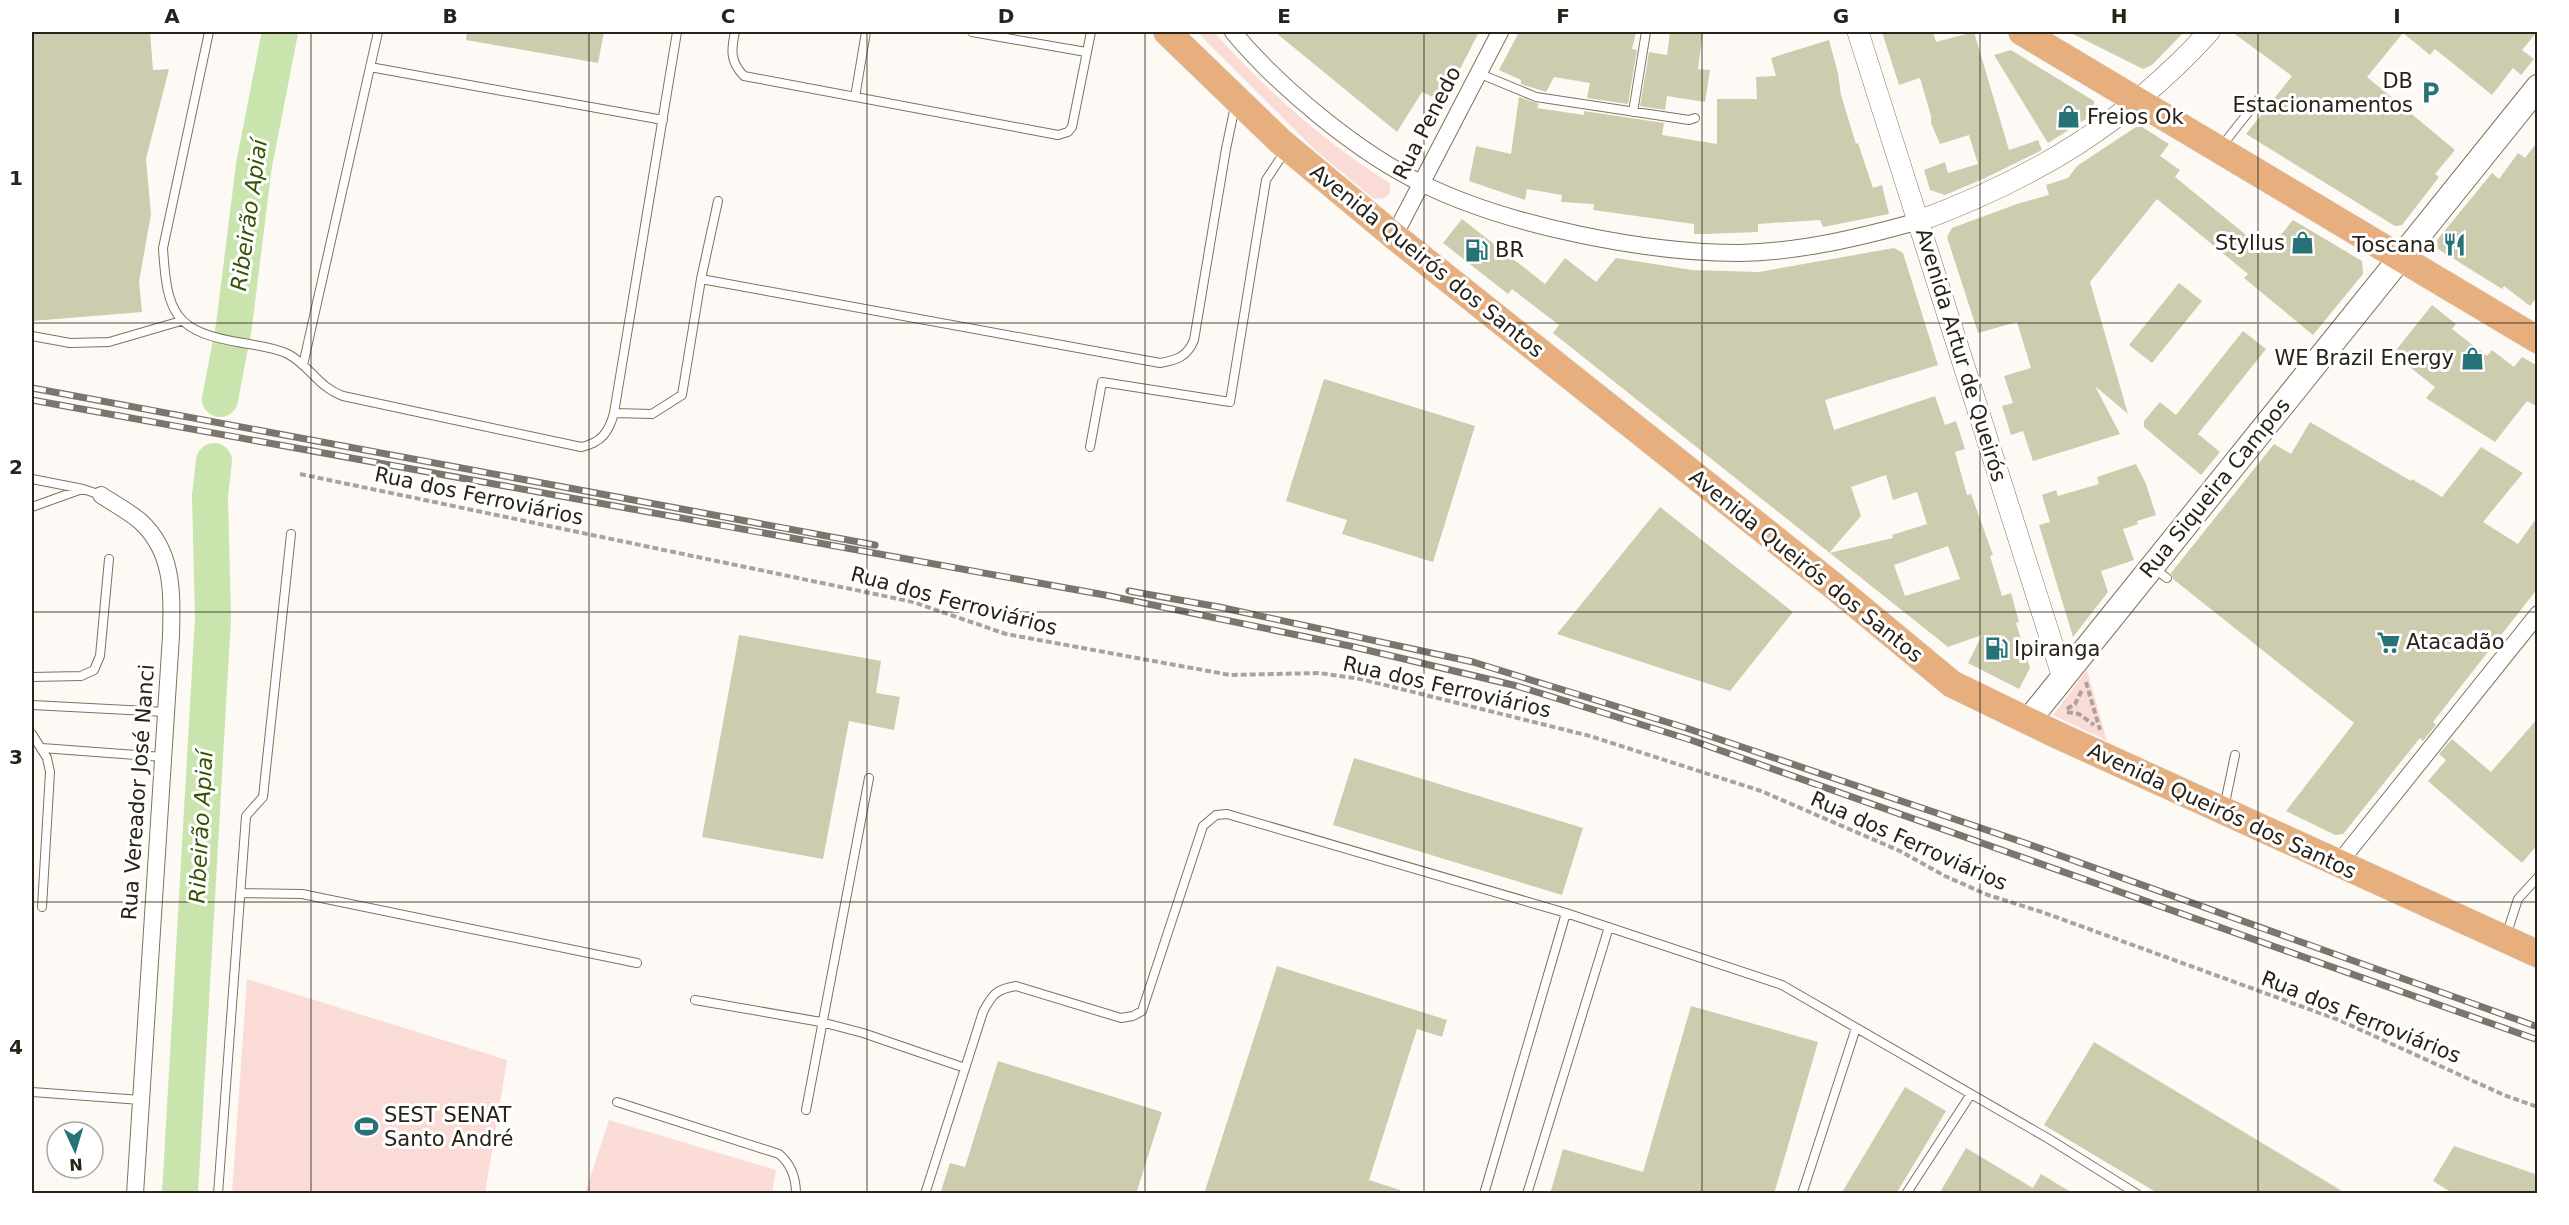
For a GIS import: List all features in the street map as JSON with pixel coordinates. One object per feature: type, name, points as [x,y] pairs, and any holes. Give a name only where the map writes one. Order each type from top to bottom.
[{"type":"main road","name":"Avenida Queirós dos Santos","points":[[1167,32],[1288,147],[1394,236],[1826,580],[1952,684],[2504,941],[2538,954]]},
{"type":"main road","points":[[2022,32],[2538,340]]},
{"type":"main road","name":"Rua Siqueira Campos","points":[[2028,721],[2083,653],[2160,572],[2400,258],[2538,87]]},
{"type":"street","points":[[1233,32],[1257,60],[1299,98],[1384,162],[1421,184],[1456,199],[1530,222],[1649,246],[1699,252],[1742,253],[1791,248],[1860,236],[1918,221],[1995,192],[2026,176],[2114,120],[2173,69],[2208,32]]},
{"type":"street","name":"Rua Penedo","points":[[1394,236],[1500,32]]},
{"type":"street","name":"Avenida Artur de Queirós","points":[[1858,32],[2063,678]]},
{"type":"street","name":"Rua Vereador José Nanci","points":[[101,495],[138,519],[156,538],[166,558],[172,588],[135,1194]]},
{"type":"street","points":[[2338,864],[2538,615]]},
{"type":"lane","points":[[209,32],[163,248],[170,300],[181,321],[215,338],[274,348],[303,365],[328,391],[343,396],[581,447],[592,445],[604,437],[614,413],[677,32]]},
{"type":"lane","points":[[303,365],[378,32]]},
{"type":"lane","points":[[735,32],[731,49],[732,60],[744,76],[1058,135],[1064,134],[1072,127],[1091,32]]},
{"type":"lane","points":[[855,97],[866,32]]},
{"type":"lane","points":[[972,32],[1086,52]]},
{"type":"lane","points":[[1633,112],[1646,32]]},
{"type":"lane","points":[[370,67],[663,120]]},
{"type":"lane","points":[[1478,73],[1536,97],[1689,120],[1695,118]]},
{"type":"lane","points":[[701,279],[1160,363],[1179,359],[1189,351],[1194,340],[1226,149],[1237,100]]},
{"type":"lane","points":[[2219,150],[2258,100]]},
{"type":"lane","points":[[1090,447],[1102,382],[1230,402],[1266,180],[1288,147]]},
{"type":"lane","points":[[614,413],[652,414],[682,395],[701,279],[718,201]]},
{"type":"lane","points":[[32,336],[70,343],[109,342],[181,321]]},
{"type":"lane","name":"Rua Vereador José Nanci","points":[[32,479],[101,495]]},
{"type":"lane","points":[[32,507],[83,489]]},
{"type":"lane","points":[[218,1194],[246,816],[263,797],[291,534]]},
{"type":"lane","points":[[32,677],[81,676],[94,670],[100,656],[109,559]]},
{"type":"lane","points":[[32,705],[166,712]]},
{"type":"lane","points":[[32,734],[42,748],[50,772],[42,908]]},
{"type":"lane","points":[[42,748],[163,757]]},
{"type":"lane","points":[[2224,811],[2235,755]]},
{"type":"lane","points":[[806,1110],[868,778]]},
{"type":"lane","points":[[926,1194],[983,1012],[991,998],[1002,988],[1016,986],[1121,1018],[1143,1011],[1203,826],[1216,815],[1227,814],[1566,913],[1782,984],[2137,1194]]},
{"type":"lane","points":[[2504,941],[2518,899],[2538,877]]},
{"type":"lane","points":[[241,893],[302,894],[637,963]]},
{"type":"lane","points":[[1484,1194],[1566,913]]},
{"type":"lane","points":[[1527,1194],[1609,927]]},
{"type":"lane","points":[[695,999],[821,1022],[863,1033],[965,1068]]},
{"type":"lane","points":[[1802,1194],[1856,1028]]},
{"type":"lane","points":[[32,1092],[141,1100]]},
{"type":"lane","points":[[1906,1194],[1971,1094]]},
{"type":"lane","points":[[617,1102],[778,1154],[787,1161],[793,1173],[796,1194]]},
{"type":"path","name":"Rua dos Ferroviários","points":[[300,474],[913,602],[1006,634],[1230,675],[1319,674],[1361,679],[1590,736],[1761,791],[1900,851],[1945,876],[1988,895],[2042,912],[2339,1020],[2504,1095],[2538,1107]]},
{"type":"path","points":[[2083,653],[2087,670],[2085,677],[2098,722],[2113,760]]},
{"type":"shaded area","points":[[1197,32],[1214,32],[1254,74],[1319,133],[1390,183],[1390,193],[1384,198],[1374,199],[1315,150]]},
{"type":"shaded area","points":[[2087,670],[2089,677],[2107,741],[2053,715]]},
{"type":"shaded area","name":"SEST SENAT Santo André","points":[[247,979],[507,1060],[485,1193],[232,1193]]},
{"type":"shaded area","points":[[609,1120],[776,1170],[772,1193],[585,1193]]},
{"type":"building","points":[[32,32],[150,32],[153,70],[169,69],[146,159],[151,214],[139,282],[142,312],[32,321]]},
{"type":"building","points":[[467,32],[604,32],[598,63],[466,40]]},
{"type":"building","points":[[1275,32],[1479,32],[1443,102],[1422,92],[1397,132]]},
{"type":"building","points":[[1519,32],[1636,32],[1632,49],[1637,50],[1628,104],[1587,98],[1590,83],[1554,77],[1546,92],[1521,84],[1521,80],[1499,70]]},
{"type":"building","points":[[1670,32],[1703,32],[1698,69],[1710,70],[1705,102],[1667,96],[1665,110],[1640,106],[1649,52],[1667,55]]},
{"type":"building","points":[[1882,32],[1933,32],[1936,42],[1974,32],[2009,150],[2038,140],[2042,150],[1945,195],[1930,190],[1924,170],[1945,162],[1948,173],[1978,164],[1969,135],[1940,144],[1931,123],[1920,78],[1899,85]]},
{"type":"building","points":[[2069,32],[2184,32],[2152,65],[2143,69]]},
{"type":"building","points":[[2232,32],[2537,32],[2522,50],[2534,59],[2521,75],[2513,68],[2492,95],[2435,49],[2430,55],[2403,33],[2367,77],[2455,150],[2435,174],[2439,177],[2402,225],[2395,226],[2246,134],[2292,76]]},
{"type":"building","points":[[1829,40],[1841,95],[1856,144],[1858,143],[1873,188],[1882,185],[1889,214],[1823,227],[1820,220],[1758,224],[1758,232],[1694,234],[1694,224],[1593,210],[1594,204],[1561,202],[1562,195],[1527,189],[1525,200],[1469,181],[1476,146],[1511,154],[1519,97],[1539,104],[1537,108],[1584,115],[1584,111],[1664,123],[1662,135],[1717,144],[1717,99],[1757,99],[1756,77],[1776,76],[1771,58]]},
{"type":"building","points":[[2011,50],[2094,101],[2094,114],[2048,143],[1994,55]]},
{"type":"building","points":[[2136,127],[2142,127],[2169,144],[2160,156],[2180,170],[2175,177],[2267,252],[2293,220],[2362,261],[2363,274],[2313,335],[2244,278],[2248,274],[2157,199],[2090,282],[2128,414],[2095,386],[2120,434],[2033,461],[2023,431],[2011,435],[2002,406],[2013,403],[2004,376],[2031,368],[2017,322],[1978,333],[1947,237],[1952,228],[2049,195],[2046,185],[2068,178],[2077,166]]},
{"type":"building","points":[[2538,141],[2538,296],[2530,306],[2504,286],[2502,289],[2438,249],[2437,240],[2492,173],[2499,179],[2518,153],[2525,158]]},
{"type":"building","points":[[1462,219],[1545,284],[1565,258],[1596,282],[1616,258],[1692,270],[1759,272],[1894,248],[1903,253],[1938,365],[1825,400],[1834,430],[1935,396],[1945,425],[1956,421],[1965,449],[1955,452],[1967,495],[1971,494],[1993,555],[1990,556],[2002,596],[2011,593],[2019,622],[2016,623],[2030,668],[2019,689],[1968,663],[1982,635],[1948,647],[1830,553],[1893,538],[1892,535],[1927,524],[1917,492],[1893,500],[1886,475],[1851,487],[1861,516],[1829,553],[1553,333],[1559,325],[1512,289],[1508,294],[1443,243]],"holes":[[[1948,546],[1960,579],[1905,596],[1894,565]]]},
{"type":"building","points":[[2179,283],[2202,301],[2152,363],[2129,345]]},
{"type":"building","points":[[2432,305],[2456,324],[2452,329],[2487,356],[2492,350],[2514,367],[2522,357],[2538,366],[2538,407],[2527,401],[2495,442],[2426,398],[2435,387],[2393,354]]},
{"type":"building","points":[[2243,331],[2266,349],[2198,434],[2220,452],[2201,475],[2144,427],[2144,421],[2160,402],[2176,415]]},
{"type":"building","points":[[1324,379],[1475,426],[1433,562],[1342,534],[1347,520],[1286,501]]},
{"type":"building","name":"Atacadão","points":[[2310,422],[2442,497],[2481,447],[2523,473],[2483,522],[2518,544],[2538,516],[2538,588],[2433,722],[2436,725],[2423,741],[2420,738],[2343,834],[2335,835],[2286,811],[2354,723],[2173,579],[2171,573],[2274,444],[2291,454]]},
{"type":"building","points":[[2136,464],[2146,484],[2156,515],[2137,521],[2138,524],[2123,529],[2134,560],[2101,571],[2108,592],[2073,637],[2039,525],[2050,522],[2042,495],[2056,490],[2058,496],[2099,484],[2097,477]]},
{"type":"building","points":[[1660,507],[1793,612],[1730,691],[1557,634]]},
{"type":"building","points":[[739,635],[881,661],[876,693],[900,697],[894,730],[849,721],[823,859],[702,837]]},
{"type":"building","points":[[2538,718],[2538,844],[2522,863],[2428,781],[2446,760],[2439,754],[2452,739],[2491,772]]},
{"type":"building","points":[[1354,758],[1583,828],[1562,895],[1333,825]]},
{"type":"building","points":[[1277,966],[1447,1020],[1442,1037],[1417,1029],[1369,1180],[1400,1190],[1400,1194],[1204,1194]]},
{"type":"building","points":[[1691,1006],[1818,1042],[1774,1194],[1550,1194],[1563,1149],[1643,1172]]},
{"type":"building","points":[[2094,1042],[2347,1194],[2159,1194],[2044,1125]]},
{"type":"building","points":[[998,1061],[1162,1112],[1136,1194],[940,1194],[950,1163],[965,1167]]},
{"type":"building","points":[[1905,1087],[1946,1111],[1896,1194],[1841,1194]]},
{"type":"building","points":[[2454,1146],[2538,1175],[2538,1194],[2454,1194],[2433,1181]]},
{"type":"building","points":[[1966,1148],[2033,1188],[2041,1174],[2074,1194],[1939,1194]]},
{"type":"waterway","name":"Ribeirão Apiaí","points":[[220,399],[234,326],[254,165],[280,32]]},
{"type":"waterway","name":"Ribeirão Apiaí","points":[[180,1194],[213,618],[210,496],[214,461]]},
{"type":"railway","points":[[32,388],[875,545]]},
{"type":"railway","points":[[32,400],[1105,595],[1350,646],[1517,686],[1691,740],[2538,1040]]},
{"type":"railway","points":[[1129,591],[1219,607],[1473,662],[1686,728],[2025,843],[2538,1027]]},
{"type":"place","name":"DB Estacionamentos","points":[[2431,93]]},
{"type":"place","name":"Freios Ok","points":[[2069,117]]},
{"type":"place","name":"Styllus","points":[[2303,243]]},
{"type":"place","name":"Toscana","points":[[2454,245]]},
{"type":"place","name":"BR","points":[[1477,250]]},
{"type":"place","name":"WE Brazil Energy","points":[[2472,358]]},
{"type":"place","name":"Atacadão","points":[[2388,642]]},
{"type":"place","name":"Ipiranga","points":[[1996,649]]},
{"type":"place","name":"SEST SENAT Santo André","points":[[366,1127]]}]
